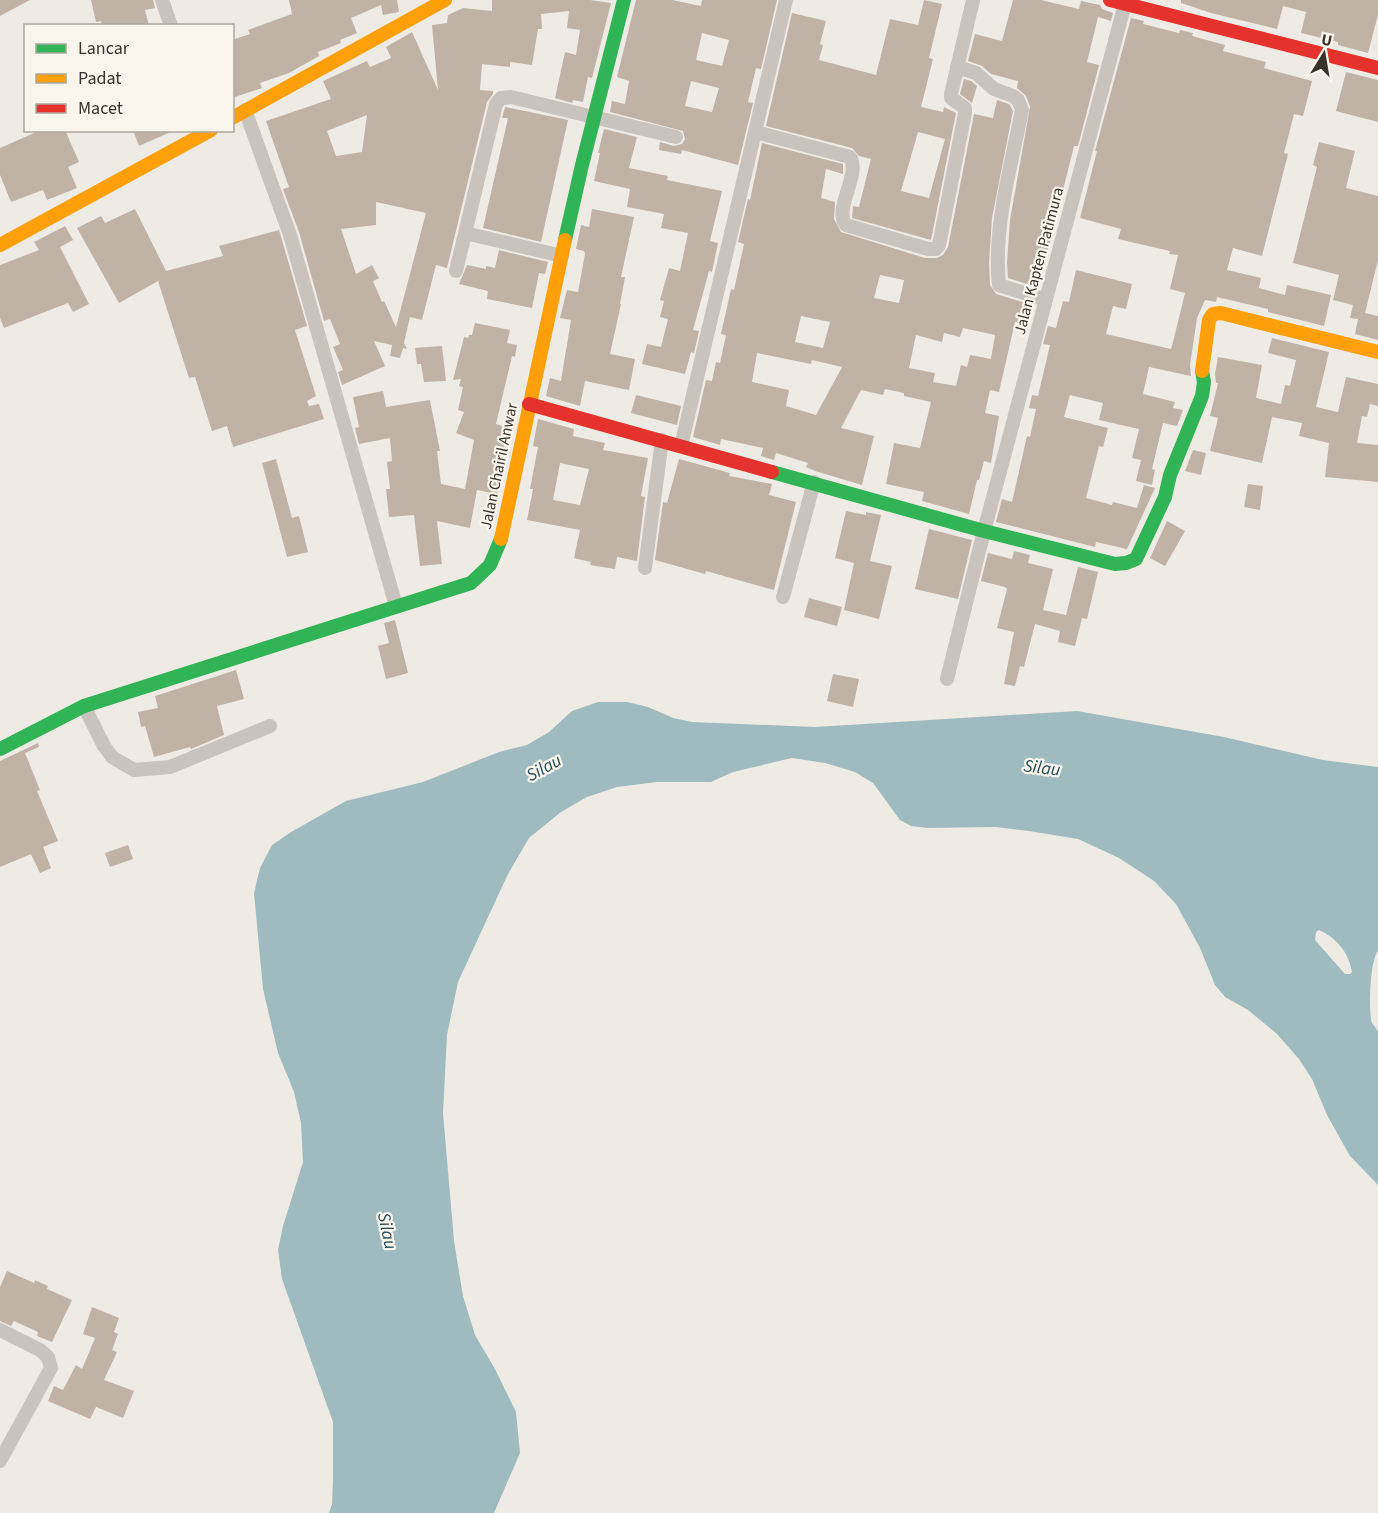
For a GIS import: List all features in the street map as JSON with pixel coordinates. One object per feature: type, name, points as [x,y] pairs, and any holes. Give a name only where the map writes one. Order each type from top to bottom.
[{"type":"street","points":[[162,0],[170,24]]},
{"type":"street","points":[[396,606],[292,242],[239,114],[445,0]]},
{"type":"street","name":"Jalan Chairil Anwar","points":[[0,749],[84,706],[471,583],[490,565],[502,535],[562,256],[624,0]]},
{"type":"street","points":[[681,447],[786,0]]},
{"type":"street","points":[[755,132],[850,157],[853,165],[842,217],[846,225],[933,250],[939,245],[965,113],[965,108],[951,98],[973,0]]},
{"type":"street","points":[[1110,0],[1126,2],[1378,68]]},
{"type":"street","name":"Jalan Kapten Patimura","points":[[947,679],[984,531],[1126,2]]},
{"type":"street","points":[[957,67],[981,76],[990,86],[1013,96],[1021,105],[1022,110],[1009,166],[1000,232],[999,285],[1046,300]]},
{"type":"street","points":[[456,271],[496,104],[501,98],[511,98],[676,137]]},
{"type":"street","points":[[0,229],[3,244],[207,132]]},
{"type":"street","points":[[465,233],[562,256]]},
{"type":"street","points":[[529,404],[984,531],[1115,564],[1131,563],[1136,559],[1165,497],[1170,475],[1202,396],[1204,382],[1202,367],[1209,320],[1214,314],[1221,313],[1378,352]]},
{"type":"street","points":[[645,568],[662,440]]},
{"type":"street","points":[[783,597],[814,482]]},
{"type":"street","points":[[84,706],[112,757],[134,770],[170,767],[270,726]]},
{"type":"street","points":[[0,1330],[40,1350],[48,1357],[51,1368],[0,1461]]},
{"type":"water","name":"Silau","points":[[598,702],[627,702],[692,722],[815,727],[1077,711],[1224,737],[1323,760],[1378,767],[1378,951],[1373,964],[1370,998],[1372,1023],[1378,1032],[1378,1185],[1350,1156],[1327,1115],[1312,1079],[1299,1059],[1277,1034],[1248,1010],[1225,997],[1215,985],[1200,948],[1176,904],[1154,881],[1119,858],[1078,839],[1029,831],[996,827],[927,828],[911,826],[900,820],[873,783],[855,772],[825,763],[792,758],[733,772],[711,782],[657,782],[617,787],[587,797],[561,812],[529,838],[508,874],[458,982],[447,1035],[443,1113],[454,1241],[463,1296],[475,1335],[516,1412],[520,1453],[494,1513],[329,1513],[332,1504],[333,1422],[282,1279],[278,1250],[303,1162],[301,1123],[294,1092],[278,1053],[263,989],[254,893],[260,868],[272,845],[346,801],[423,782],[499,752],[527,745],[549,732],[572,711]],"holes":[[[1319,930],[1345,952],[1352,972],[1350,974],[1345,974],[1315,940],[1316,932]]]},
{"type":"building","points":[[0,0],[30,0],[0,16]]},
{"type":"building","points":[[91,0],[153,0],[155,8],[145,10],[148,24],[96,22]]},
{"type":"building","points":[[289,0],[397,0],[399,12],[383,15],[381,5],[351,18],[357,33],[340,40],[341,43],[318,52],[319,56],[289,73],[260,83],[262,88],[234,97],[234,39],[250,34],[248,30],[292,14]]},
{"type":"building","points":[[492,0],[590,0],[611,3],[592,78],[588,77],[583,102],[573,100],[572,103],[555,98],[565,52],[576,55],[580,30],[567,28],[569,11],[541,14],[542,29],[538,29],[532,65],[510,62],[510,67],[482,64],[480,90],[493,91],[493,94],[487,102],[447,268],[436,265],[422,320],[410,317],[404,343],[407,349],[403,348],[400,358],[390,356],[392,345],[374,341],[385,366],[342,385],[338,372],[343,370],[333,347],[340,344],[330,319],[324,321],[299,232],[283,189],[289,187],[266,121],[331,99],[323,81],[367,61],[370,67],[391,58],[386,47],[412,32],[438,90],[432,25],[447,23],[448,15],[463,8],[492,11]],"holes":[[[367,115],[362,152],[336,156],[327,131]],[[376,202],[426,213],[396,327],[373,281],[379,278],[372,265],[356,274],[341,229],[376,225]]]},
{"type":"building","points":[[636,0],[672,0],[701,6],[702,0],[777,0],[761,69],[756,68],[748,102],[753,103],[738,165],[682,150],[681,154],[659,150],[660,142],[674,146],[682,144],[685,139],[683,131],[610,112],[612,101],[625,104],[629,81],[617,77]],"holes":[[[702,33],[729,40],[722,66],[696,60]],[[691,81],[719,88],[712,112],[685,106]]]},
{"type":"building","points":[[924,0],[942,4],[929,58],[933,59],[921,107],[943,112],[944,107],[956,113],[931,240],[852,218],[853,206],[859,207],[871,159],[859,156],[852,148],[766,126],[792,13],[826,21],[820,44],[823,45],[819,60],[876,75],[890,19],[918,25]],"holes":[[[918,132],[945,139],[929,198],[901,191]]]},
{"type":"building","points":[[1013,0],[1041,0],[1079,9],[1081,1],[1100,5],[1102,9],[1113,13],[1111,21],[1098,17],[1087,62],[1099,65],[1078,146],[1074,146],[1046,258],[1043,257],[1036,287],[1008,278],[1007,263],[1010,220],[1030,107],[1026,96],[1017,88],[1018,81],[991,74],[982,66],[968,61],[975,34],[1002,41]]},
{"type":"building","points":[[1181,0],[1378,0],[1378,15],[1368,53],[1338,45],[1338,42],[1301,33],[1306,12],[1283,6],[1277,29],[1211,13],[1181,3]]},
{"type":"building","points":[[1131,18],[1144,21],[1143,24],[1179,33],[1180,30],[1193,33],[1192,36],[1225,45],[1223,51],[1266,62],[1264,68],[1312,81],[1303,116],[1294,114],[1284,153],[1288,154],[1262,256],[1233,248],[1227,270],[1261,278],[1259,288],[1285,295],[1287,285],[1331,295],[1324,326],[1217,297],[1216,302],[1205,300],[1197,318],[1190,365],[1191,376],[1149,367],[1143,394],[1175,402],[1173,408],[1183,410],[1177,426],[1163,423],[1152,469],[1155,470],[1152,485],[1136,481],[1141,460],[1132,458],[1139,429],[1099,420],[1103,403],[1070,395],[1064,417],[1108,428],[1103,447],[1099,446],[1086,498],[1112,505],[1113,502],[1137,508],[1144,485],[1155,488],[1127,549],[1096,542],[1095,547],[996,522],[1002,499],[1012,502],[1027,436],[1030,437],[1036,409],[1029,408],[1032,395],[1038,396],[1050,345],[1043,344],[1048,326],[1056,328],[1063,301],[1069,302],[1076,270],[1132,284],[1126,309],[1113,306],[1106,334],[1171,349],[1173,342],[1185,293],[1170,289],[1178,255],[1169,254],[1170,251],[1118,239],[1121,229],[1080,218],[1097,151],[1095,151]]},
{"type":"building","points":[[1346,72],[1378,80],[1378,122],[1336,111]]},
{"type":"building","points":[[964,79],[977,86],[972,103],[960,94]]},
{"type":"building","points":[[997,100],[1009,104],[1013,111],[992,218],[990,285],[996,294],[1029,304],[1024,324],[1015,322],[999,392],[990,390],[985,413],[999,416],[991,463],[984,461],[969,514],[922,501],[924,492],[886,484],[894,443],[920,448],[931,402],[904,396],[904,393],[885,389],[883,395],[861,390],[841,428],[874,436],[862,485],[815,471],[806,467],[808,463],[776,453],[774,460],[761,456],[763,448],[721,439],[720,445],[693,437],[706,380],[712,381],[716,362],[720,363],[726,335],[721,334],[744,244],[738,242],[762,143],[843,164],[843,174],[826,169],[821,198],[835,202],[834,219],[841,232],[925,258],[937,258],[943,255],[948,247],[974,114],[993,118]],"holes":[[[880,275],[904,280],[899,303],[874,298]],[[801,316],[830,322],[823,348],[795,342]],[[963,328],[995,335],[991,359],[970,355],[967,367],[961,365],[956,386],[933,382],[935,373],[909,368],[916,335],[942,342],[944,333],[960,337]],[[757,353],[811,364],[812,360],[842,367],[816,415],[786,406],[789,390],[752,382]]]},
{"type":"building","points":[[505,107],[568,120],[541,242],[483,228],[508,118],[502,118]]},
{"type":"building","points":[[604,129],[637,137],[629,168],[668,176],[667,180],[722,191],[710,241],[718,243],[712,272],[709,271],[693,330],[699,331],[694,353],[691,352],[685,374],[642,364],[647,344],[661,347],[668,319],[660,317],[664,301],[660,300],[669,268],[680,271],[688,233],[661,228],[664,214],[627,207],[630,189],[594,181]]},
{"type":"building","points":[[36,132],[66,132],[79,162],[68,167],[77,188],[47,200],[43,190],[11,202],[0,175],[0,148]]},
{"type":"building","points":[[134,132],[170,132],[139,146]]},
{"type":"building","points":[[1319,142],[1355,151],[1346,188],[1378,196],[1378,260],[1365,313],[1378,316],[1378,340],[1355,334],[1358,319],[1350,318],[1353,305],[1333,300],[1339,275],[1293,263],[1317,167],[1313,165]]},
{"type":"building","points":[[135,209],[166,271],[223,256],[219,246],[279,230],[307,326],[295,330],[316,396],[307,401],[309,406],[319,404],[324,419],[233,447],[227,426],[212,431],[195,377],[189,378],[158,281],[119,303],[77,228],[101,216],[105,223]]},
{"type":"building","points":[[592,209],[634,217],[621,277],[625,277],[610,354],[635,359],[629,390],[585,381],[580,406],[546,396],[550,378],[561,381],[571,320],[560,318],[567,290],[578,292],[585,254],[584,251],[576,249],[581,225],[589,227]]},
{"type":"building","points":[[65,226],[73,240],[60,247],[89,304],[73,312],[68,303],[4,328],[0,318],[0,265],[39,250],[34,242]]},
{"type":"building","points":[[499,250],[548,262],[545,274],[539,273],[532,308],[487,299],[488,291],[459,284],[467,265],[486,269],[486,266],[495,268]]},
{"type":"building","points":[[475,323],[510,330],[507,343],[517,345],[515,357],[512,356],[496,424],[509,428],[496,476],[501,477],[497,494],[477,490],[470,528],[437,521],[442,564],[420,566],[414,515],[389,517],[386,489],[390,489],[387,462],[392,461],[390,438],[359,444],[355,428],[359,427],[353,397],[383,391],[386,407],[430,400],[440,451],[437,451],[441,484],[465,489],[474,440],[456,433],[464,412],[458,410],[463,387],[459,386],[461,379],[453,380],[464,337],[468,338],[472,335]]},
{"type":"building","points":[[1272,338],[1329,352],[1316,407],[1338,412],[1346,377],[1378,384],[1378,406],[1370,404],[1367,417],[1362,416],[1357,443],[1378,445],[1378,482],[1325,477],[1329,443],[1299,436],[1302,423],[1272,417],[1262,463],[1210,451],[1218,418],[1210,416],[1218,383],[1216,383],[1215,374],[1218,357],[1262,365],[1256,398],[1281,404],[1285,385],[1290,386],[1296,360],[1268,353]]},
{"type":"building","points":[[442,346],[446,381],[424,382],[421,364],[417,364],[415,348]]},
{"type":"building","points":[[636,395],[681,406],[677,425],[631,413]]},
{"type":"building","points":[[538,419],[574,429],[573,436],[605,443],[603,450],[648,458],[641,496],[645,497],[637,561],[617,557],[615,569],[590,565],[591,562],[574,558],[580,530],[527,520],[538,447],[533,446]],"holes":[[[560,463],[589,469],[580,505],[553,500]]]},
{"type":"building","points":[[1193,450],[1206,453],[1201,475],[1185,471]]},
{"type":"building","points":[[276,459],[292,518],[299,516],[308,552],[287,557],[262,463]]},
{"type":"building","points":[[679,459],[730,473],[729,476],[772,484],[769,495],[796,502],[774,590],[706,571],[705,574],[655,560],[663,502],[667,503]]},
{"type":"building","points":[[1248,484],[1263,486],[1260,510],[1244,507]]},
{"type":"building","points":[[846,511],[881,515],[870,561],[892,566],[879,619],[844,610],[854,563],[835,558]]},
{"type":"building","points":[[1167,521],[1185,531],[1165,566],[1150,558]]},
{"type":"building","points":[[929,529],[972,540],[958,599],[915,589]]},
{"type":"building","points":[[1014,551],[1030,555],[1028,563],[1053,569],[1043,610],[1066,615],[1078,567],[1098,572],[1087,619],[1082,618],[1075,646],[1058,642],[1060,631],[1035,624],[1024,667],[1020,666],[1015,686],[1004,684],[1014,632],[997,628],[1007,589],[981,581],[988,553],[1012,559]]},
{"type":"building","points":[[809,598],[842,607],[837,626],[804,617]]},
{"type":"building","points":[[395,620],[408,673],[386,679],[378,646],[389,643],[384,623]]},
{"type":"building","points":[[236,670],[244,699],[217,706],[224,735],[191,749],[190,747],[154,757],[145,726],[141,727],[138,712],[158,708],[155,696]]},
{"type":"building","points":[[833,674],[859,679],[853,707],[827,701]]},
{"type":"building","points":[[38,743],[39,747],[25,753],[40,790],[37,791],[58,841],[43,847],[51,868],[40,873],[31,854],[0,867],[0,761]]},
{"type":"building","points":[[128,845],[133,859],[110,867],[105,853]]},
{"type":"building","points":[[7,1271],[34,1283],[35,1280],[48,1286],[47,1289],[72,1300],[52,1342],[37,1336],[38,1332],[14,1321],[11,1326],[0,1321],[0,1287]]},
{"type":"building","points":[[92,1307],[119,1318],[114,1332],[118,1334],[112,1350],[117,1352],[104,1380],[134,1391],[123,1418],[96,1407],[90,1419],[48,1401],[54,1386],[63,1390],[76,1365],[82,1369],[95,1338],[83,1334]]},
{"type":"traffic: fast","points":[[565,240],[624,0]]},
{"type":"traffic: fast","points":[[772,472],[984,531],[1115,564],[1126,563],[1136,559],[1165,497],[1170,475],[1202,396],[1204,382],[1202,371]]},
{"type":"traffic: fast","points":[[0,749],[84,706],[471,583],[490,565],[501,539]]},
{"type":"traffic: slow","points":[[234,117],[445,0]]},
{"type":"traffic: slow","points":[[0,245],[207,132]]},
{"type":"traffic: slow","points":[[501,539],[565,240]]},
{"type":"traffic: slow","points":[[1202,371],[1209,320],[1213,314],[1221,313],[1378,352]]},
{"type":"traffic: jam","points":[[1110,0],[1378,68]]},
{"type":"traffic: jam","points":[[529,404],[772,472]]}]
